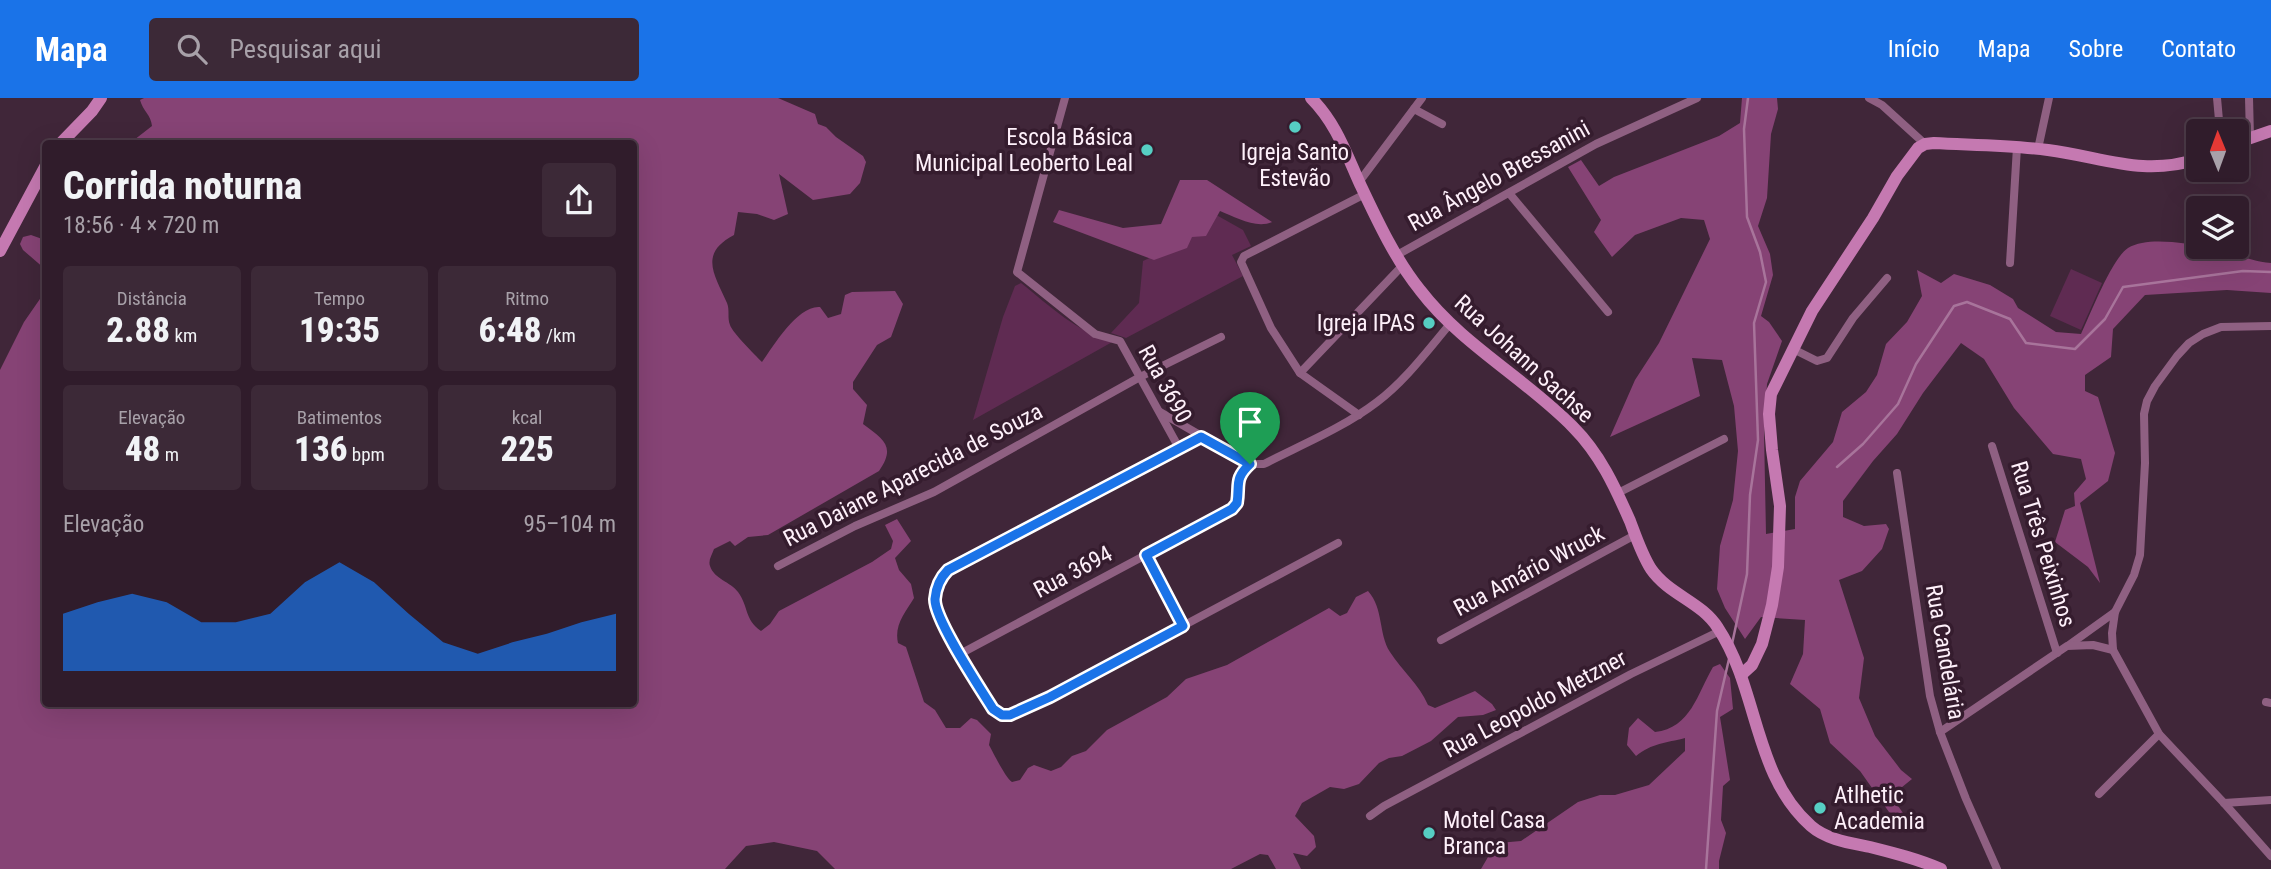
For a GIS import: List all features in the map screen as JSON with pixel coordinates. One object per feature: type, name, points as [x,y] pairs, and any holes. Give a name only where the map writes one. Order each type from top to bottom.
[{"type":"street","points":[[64,140],[101,98]]},
{"type":"street","name":"Rua 3690","points":[[1065,98],[1017,272],[1095,334],[1117,339],[1179,449]]},
{"type":"street","name":"Rua Johann Sachse","points":[[1311,98],[1333,126],[1362,188],[1400,260],[1420,291],[1473,345],[1573,427],[1599,459],[1618,493],[1650,568],[1658,579],[1711,617],[1741,675],[1771,767],[1788,800],[1803,819],[1829,837],[1941,869]]},
{"type":"street","points":[[1359,415],[1300,373],[1271,328],[1241,262],[1362,188],[1422,98]]},
{"type":"street","name":"Rua Ângelo Bressanini","points":[[1300,373],[1400,260],[1508,193],[1596,144],[1697,98]]},
{"type":"street","points":[[1869,98],[1882,105],[1925,144]]},
{"type":"street","points":[[2038,149],[2049,98]]},
{"type":"street","points":[[2217,98],[2219,119]]},
{"type":"street","points":[[2249,98],[2250,137],[2271,131]]},
{"type":"street","points":[[1413,109],[1442,124]]},
{"type":"street","points":[[1741,675],[1752,665],[1762,644],[1778,567],[1780,506],[1769,414],[1771,394],[1812,310],[1873,218],[1897,176],[1918,148],[1925,144],[2038,149],[2145,167],[2164,167],[2186,162]]},
{"type":"street","points":[[2010,263],[2017,148]]},
{"type":"street","points":[[0,251],[6,227],[42,170]]},
{"type":"street","points":[[1508,193],[1608,312]]},
{"type":"street","points":[[1793,349],[1817,361],[1827,358],[1853,318],[1887,278]]},
{"type":"street","points":[[1158,411],[1250,464],[1264,464],[1359,415],[1399,384],[1450,324]]},
{"type":"street","points":[[2271,326],[2221,327],[2203,334],[2189,343],[2177,356],[2147,401],[2144,414],[2145,463],[2140,555],[2115,612],[2112,633],[2113,650],[2160,734],[2271,856]]},
{"type":"street","name":"Rua Daiane Aparecida de Souza","points":[[778,566],[855,526],[934,492],[1140,377],[1221,337]]},
{"type":"street","points":[[1201,437],[948,570],[941,577],[935,598],[936,608],[993,709],[1002,715],[1010,715],[1050,697],[1338,543]]},
{"type":"street","points":[[1618,493],[1724,439]]},
{"type":"street","name":"Rua Três Peixinhos","points":[[1992,446],[2057,653]]},
{"type":"street","name":"Rua 3694","points":[[960,654],[1232,509],[1237,503],[1240,474],[1250,464]]},
{"type":"street","name":"Rua Candelária","points":[[1897,473],[1926,674],[1940,732],[1997,869]]},
{"type":"street","name":"Rua Amário Wruck","points":[[1441,640],[1635,535]]},
{"type":"street","points":[[1146,555],[1183,626]]},
{"type":"street","points":[[1940,732],[2115,612]]},
{"type":"street","name":"Rua Leopoldo Metzner","points":[[1370,816],[1631,674],[1720,631]]},
{"type":"street","points":[[2067,646],[2093,645],[2113,650]]},
{"type":"street","points":[[2099,794],[2160,734]]},
{"type":"street","points":[[2224,803],[2271,800]]},
{"type":"shaded area","points":[[778,98],[815,114],[818,124],[826,127],[863,156],[866,162],[860,183],[850,194],[813,200],[779,174],[788,214],[774,220],[757,214],[738,212],[734,235],[716,250],[712,266],[728,306],[732,328],[762,362],[787,327],[803,312],[820,307],[828,318],[841,314],[845,295],[852,292],[895,291],[903,304],[891,337],[877,345],[853,382],[853,389],[867,405],[863,424],[882,439],[887,455],[879,471],[768,535],[748,537],[735,546],[730,541],[714,549],[710,566],[715,574],[738,592],[749,617],[761,631],[779,611],[872,562],[891,549],[893,541],[885,525],[897,519],[911,541],[895,558],[899,570],[911,584],[914,598],[899,625],[898,643],[906,647],[924,702],[935,710],[946,728],[960,728],[971,718],[977,720],[991,734],[989,745],[1012,782],[1020,780],[1028,768],[1034,765],[1051,771],[1061,767],[1072,756],[1086,751],[1107,730],[1167,697],[1186,679],[1227,665],[1329,608],[1340,616],[1347,613],[1356,597],[1368,591],[1377,605],[1386,645],[1428,705],[1435,708],[1475,691],[1496,710],[1483,715],[1458,717],[1431,741],[1402,756],[1379,763],[1359,784],[1344,789],[1330,787],[1302,803],[1295,816],[1314,836],[1316,847],[1307,856],[1293,853],[1301,869],[1276,869],[1268,855],[1260,854],[1231,869],[835,869],[817,851],[774,842],[746,846],[725,869],[0,869],[0,370],[24,322],[42,296],[42,707],[637,707],[637,140],[134,140],[152,126],[140,100]]},
{"type":"shaded area","points":[[1742,98],[1777,98],[1778,109],[1771,134],[1767,198],[1758,226],[1770,254],[1773,275],[1761,316],[1769,322],[1782,341],[1767,384],[1764,432],[1766,534],[1795,529],[1795,497],[1800,481],[1833,442],[1842,412],[1866,392],[1877,375],[1886,344],[1907,322],[1922,296],[1917,270],[1941,283],[1954,274],[1990,285],[2013,299],[2018,308],[2056,332],[2081,334],[2115,263],[2128,248],[2136,244],[2186,244],[2186,259],[2249,258],[2271,263],[2271,293],[2227,290],[2145,295],[2113,329],[2111,357],[2085,375],[2085,391],[2098,397],[2115,453],[2108,481],[2080,503],[2100,583],[2088,567],[2055,542],[2065,510],[2075,506],[2074,493],[2086,479],[2081,459],[2053,454],[2014,408],[1984,359],[1961,343],[1923,393],[1897,434],[1843,501],[1843,517],[1864,526],[1886,524],[1889,529],[1882,549],[1862,571],[1839,580],[1864,658],[1859,698],[1875,736],[1901,770],[1912,779],[1891,796],[1903,813],[1898,815],[1889,812],[1860,771],[1830,743],[1820,709],[1790,684],[1803,654],[1805,620],[1761,617],[1745,639],[1725,608],[1717,589],[1720,546],[1733,500],[1738,451],[1734,406],[1722,360],[1692,358],[1700,396],[1610,437],[1635,380],[1659,343],[1710,239],[1704,220],[1681,218],[1635,235],[1612,257],[1594,232],[1601,220],[1568,167],[1581,160],[1599,186],[1614,177],[1719,136],[1740,123]]},
{"type":"shaded area","points":[[1180,180],[1207,180],[1272,222],[1252,223],[1220,211],[1206,236],[1192,237],[1187,248],[1154,260],[1053,222],[1059,210],[1123,228],[1161,224]]},
{"type":"shaded area","points":[[1195,203],[1243,230],[1251,246],[1232,255],[1243,276],[1126,338],[1111,333],[1139,303],[1143,261],[1183,242]]},
{"type":"shaded area","points":[[31,235],[42,239],[42,266],[23,250],[20,244],[23,237]]},
{"type":"shaded area","points":[[2071,269],[2102,283],[2081,330],[2050,316]]},
{"type":"shaded area","points":[[1021,283],[1076,325],[1114,341],[973,420],[1003,317],[1015,286]]},
{"type":"shaded area","points":[[1720,664],[1730,678],[1733,709],[1720,717],[1730,780],[1723,786],[1721,820],[1726,833],[1719,869],[1481,869],[1488,857],[1487,844],[1521,841],[1578,802],[1649,785],[1685,751],[1685,738],[1654,746],[1636,756],[1627,745],[1629,728],[1638,718],[1655,732],[1677,724],[1692,708],[1713,667]]},
{"type":"waterway","points":[[1732,644],[1747,574],[1750,495],[1758,440],[1754,323],[1766,282],[1760,252],[1747,217],[1744,129],[1748,98]]},
{"type":"waterway","points":[[1837,467],[1863,444],[1898,404],[1916,364],[1954,306],[1967,302],[2010,319],[2026,343],[2075,349],[2105,319],[2123,287],[2243,271],[2271,272]]},
{"type":"waterway","points":[[1706,869],[1717,711],[1729,659]]},
{"type":"place","name":"Igreja Santo Estevão","points":[[1295,127]]},
{"type":"place","name":"Escola Básica Municipal Leoberto Leal","points":[[1147,150]]},
{"type":"place","name":"Igreja IPAS","points":[[1429,323]]},
{"type":"place","name":"Atlhetic Academia","points":[[1820,808]]},
{"type":"place","name":"Motel Casa Branca","points":[[1429,833]]},
{"type":"route","points":[[1201,437],[1250,464],[1240,474],[1237,503],[1232,509],[1146,555],[1183,626],[1050,697],[1010,715],[1002,715],[993,709],[936,608],[935,598],[941,577],[948,570],[1201,437]]}]
